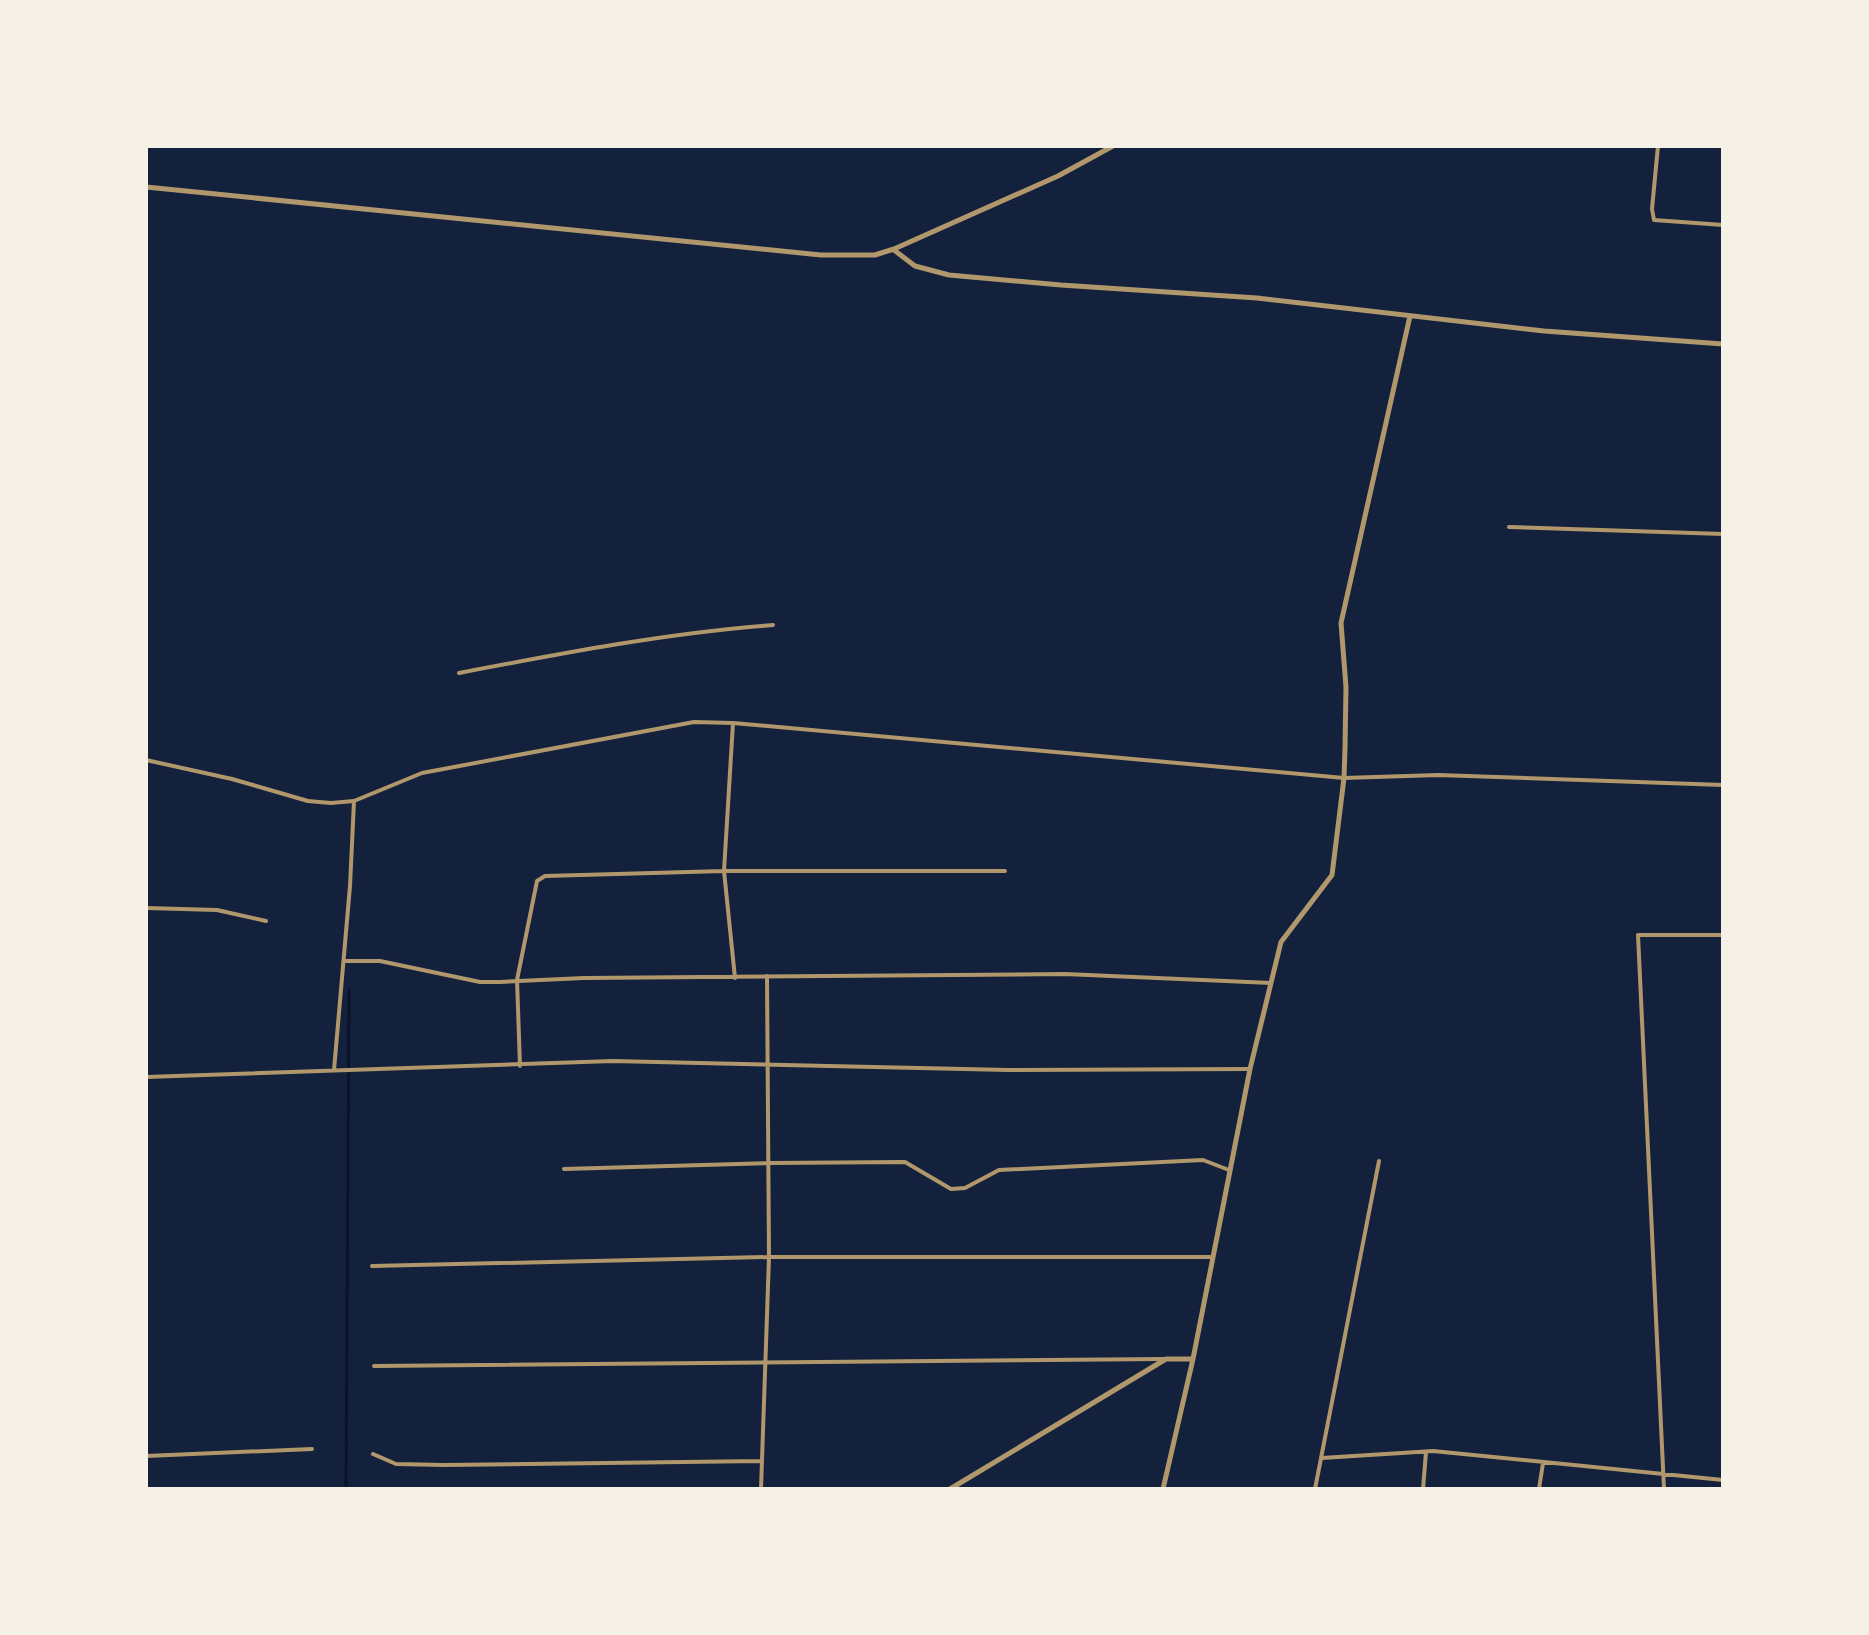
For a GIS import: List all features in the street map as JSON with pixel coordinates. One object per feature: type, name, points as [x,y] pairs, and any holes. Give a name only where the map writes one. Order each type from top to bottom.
[{"type":"street","points":[[146,187],[821,255],[875,255],[1058,176],[1113,146]]},
{"type":"street","points":[[1658,146],[1652,209],[1654,220],[1723,225]]},
{"type":"street","points":[[894,249],[915,266],[949,275],[1257,298],[1649,340],[1723,344]]},
{"type":"street","points":[[1163,1489],[1193,1359],[1250,1069],[1281,942],[1332,875],[1344,778],[1346,687],[1341,623],[1410,316]]},
{"type":"street","points":[[1509,527],[1723,534]]},
{"type":"street","points":[[459,673],[598,646],[704,630],[773,625]]},
{"type":"street","points":[[146,760],[232,779],[308,801],[354,801],[422,773],[694,722],[1344,778],[1438,775],[1723,785]]},
{"type":"street","points":[[733,723],[724,871],[735,978]]},
{"type":"street","points":[[334,1070],[354,801]]},
{"type":"street","points":[[520,1066],[517,980],[537,881],[545,876],[724,871],[1005,871]]},
{"type":"street","points":[[146,908],[217,910],[266,921]]},
{"type":"street","points":[[1664,1489],[1638,935],[1723,935]]},
{"type":"street","points":[[344,961],[380,961],[480,982],[584,978],[1065,974],[1271,983]]},
{"type":"street","points":[[761,1489],[769,1257],[767,976]]},
{"type":"street","points":[[146,1077],[613,1061],[768,1067],[1250,1069]]},
{"type":"street","points":[[564,1169],[905,1162],[951,1189],[965,1188],[999,1170],[1203,1160],[1229,1170]]},
{"type":"street","points":[[1315,1489],[1379,1161]]},
{"type":"street","points":[[372,1266],[769,1257],[1213,1257]]},
{"type":"street","points":[[950,1489],[1166,1359]]},
{"type":"street","points":[[374,1366],[1193,1359]]},
{"type":"street","points":[[146,1456],[312,1449]]},
{"type":"street","points":[[1322,1458],[1426,1451],[1723,1480]]},
{"type":"street","points":[[1423,1489],[1426,1451]]},
{"type":"street","points":[[373,1454],[396,1464],[444,1465],[761,1461]]},
{"type":"street","points":[[1539,1489],[1543,1463]]},
{"type":"waterway","points":[[346,1489],[349,990]]}]
